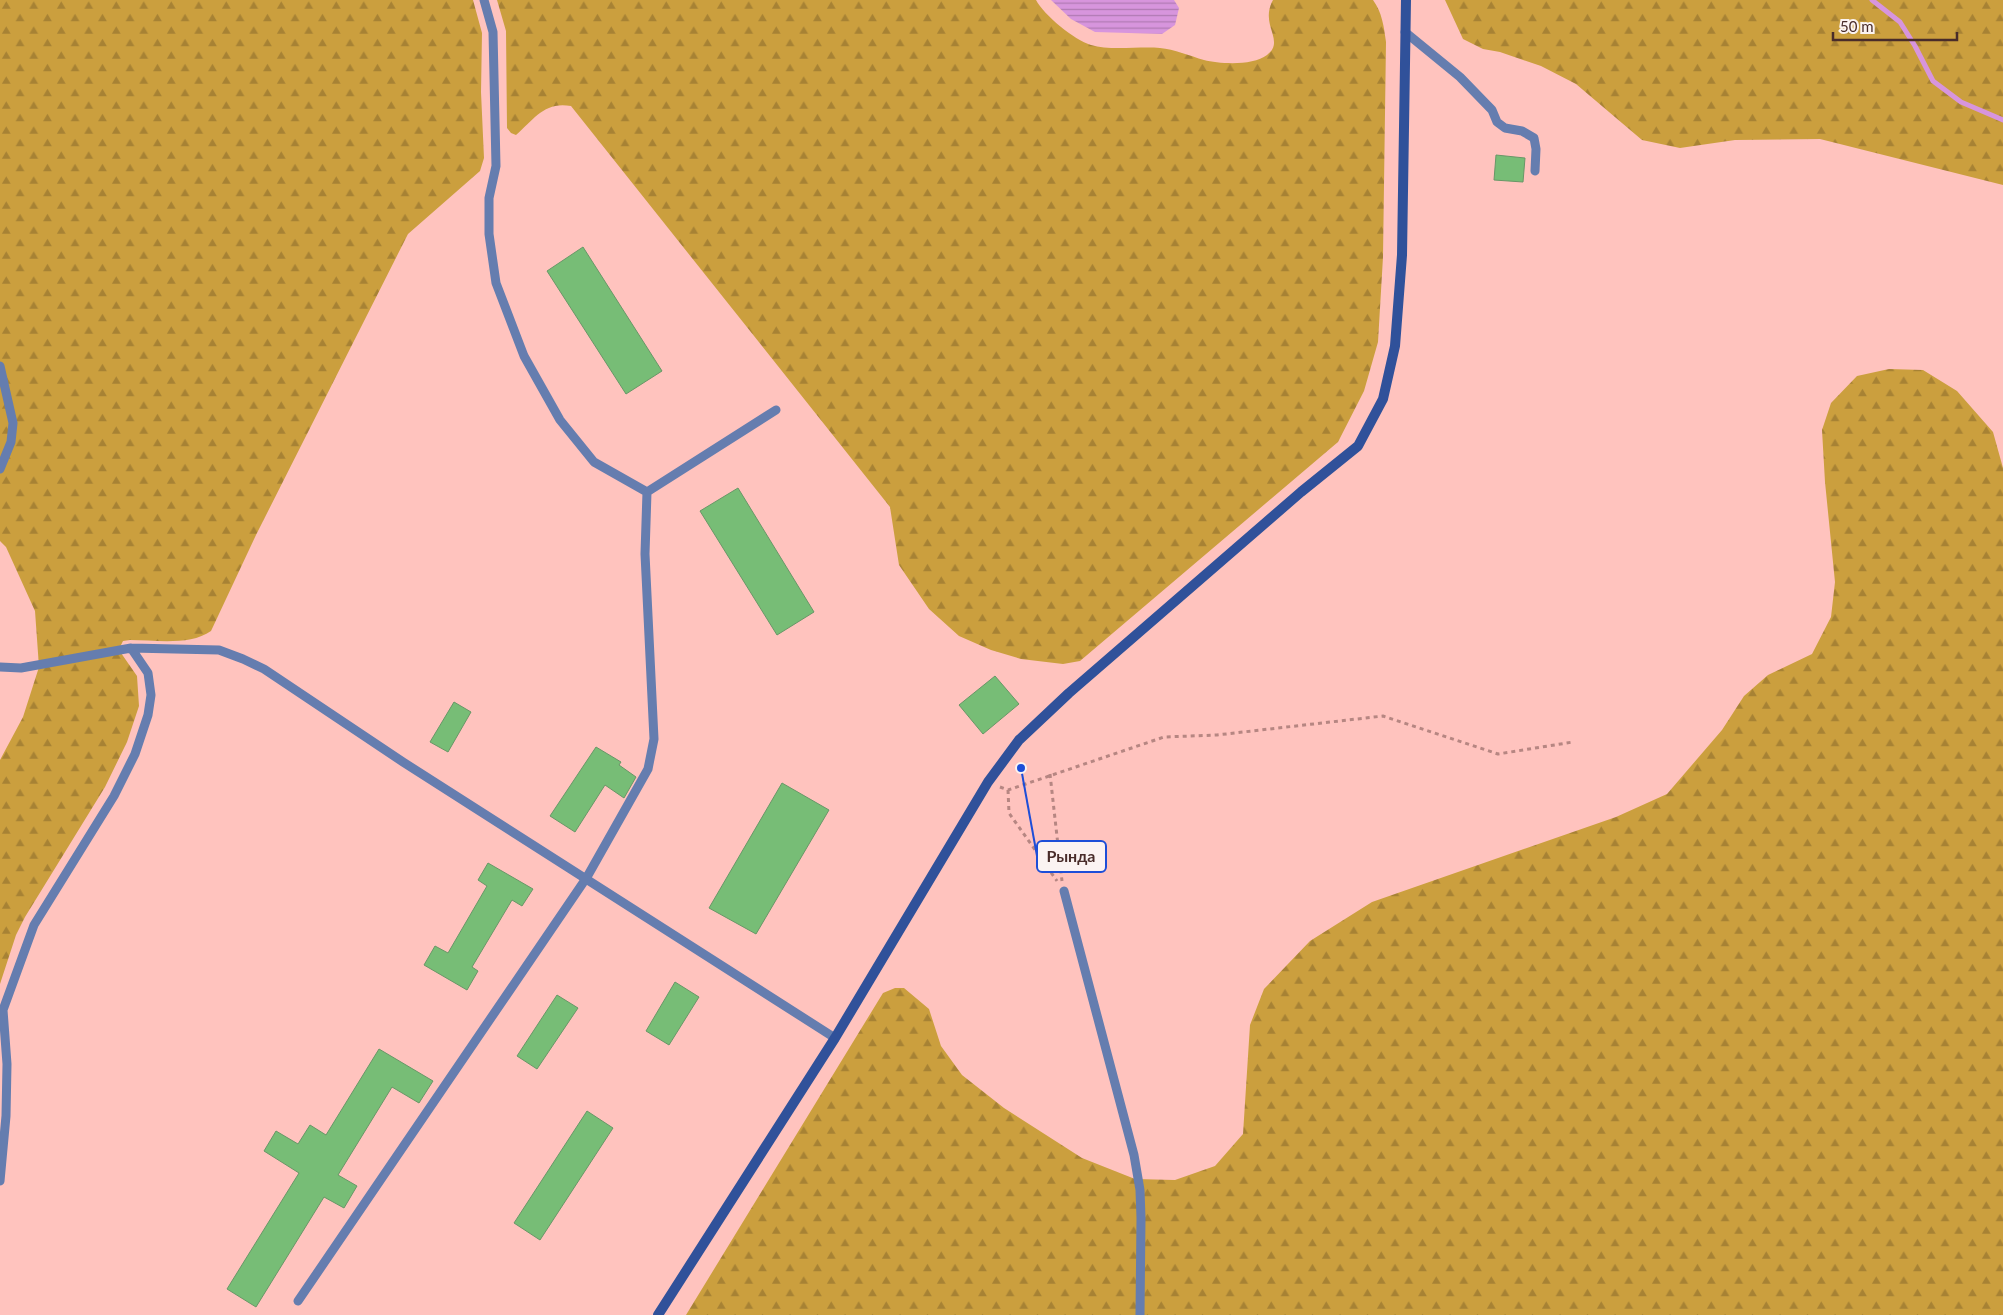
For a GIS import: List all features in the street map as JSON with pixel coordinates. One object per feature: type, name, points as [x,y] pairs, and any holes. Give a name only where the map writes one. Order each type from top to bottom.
[{"type":"main road","points":[[658,1315],[835,1038],[988,782],[1019,740],[1069,693],[1301,492],[1358,446],[1383,400],[1395,346],[1402,255],[1406,0]]},
{"type":"lane","points":[[484,0],[493,32],[496,166],[489,198],[489,225],[496,283],[524,356],[560,420],[594,462],[646,492]]},
{"type":"lane","points":[[1405,32],[1460,77],[1492,110],[1496,122],[1505,128],[1522,131],[1534,138],[1536,149],[1535,171]]},
{"type":"lane","points":[[0,366],[13,423],[11,442],[0,469]]},
{"type":"lane","points":[[646,492],[776,410]]},
{"type":"lane","points":[[298,1301],[588,877],[648,769],[654,738],[645,554],[646,492]]},
{"type":"lane","points":[[0,1181],[6,1116],[7,1064],[3,1010],[34,925],[114,796],[137,747],[148,716],[152,695],[148,673],[131,648]]},
{"type":"lane","points":[[0,666],[21,668],[131,648],[219,650],[243,659],[588,877],[835,1038]]},
{"type":"lane","points":[[1064,890],[1134,1155],[1140,1190],[1140,1315]]},
{"type":"path","points":[[988,782],[1008,790],[1050,774],[1164,737],[1217,735],[1384,716],[1498,754],[1573,742]]},
{"type":"path","points":[[1050,774],[1064,890]]},
{"type":"path","points":[[1008,790],[1009,813],[1064,890]]},
{"type":"green space","points":[[0,0],[473,0],[482,33],[481,92],[484,158],[480,171],[408,234],[256,535],[211,631],[193,639],[123,641],[120,647],[121,653],[137,676],[139,706],[127,742],[105,787],[25,917],[16,935],[0,984],[0,760],[23,717],[39,667],[35,611],[6,547],[0,541]]},
{"type":"green space","points":[[497,0],[1036,0],[1060,26],[1076,38],[1091,45],[1107,48],[1165,49],[1204,60],[1236,63],[1261,59],[1272,50],[1274,38],[1269,17],[1273,0],[1373,0],[1381,15],[1386,42],[1383,257],[1378,342],[1364,391],[1338,442],[1080,661],[1063,664],[1021,659],[991,650],[959,636],[929,609],[899,565],[890,507],[571,106],[554,106],[547,109],[534,117],[516,135],[507,128],[506,31]]},
{"type":"green space","points":[[1445,0],[2003,0],[2003,185],[1820,139],[1735,140],[1680,148],[1642,140],[1576,84],[1541,66],[1500,52],[1483,49],[1463,39]]},
{"type":"green space","points":[[1889,369],[1923,370],[1957,391],[1993,432],[2003,468],[2003,1315],[686,1315],[883,993],[895,988],[904,988],[929,1009],[941,1046],[962,1075],[1004,1108],[1082,1158],[1135,1179],[1175,1180],[1215,1166],[1243,1134],[1250,1025],[1264,989],[1310,941],[1372,902],[1616,817],[1667,794],[1722,730],[1744,696],[1768,675],[1812,654],[1831,617],[1835,582],[1822,430],[1831,403],[1857,376]]},
{"type":"shaded area","points":[[1051,0],[1174,0],[1179,8],[1175,25],[1162,34],[1095,32],[1071,19]]},
{"type":"building","points":[[1496,155],[1525,158],[1523,182],[1494,180]]},
{"type":"building","points":[[583,247],[662,371],[626,394],[547,271]]},
{"type":"building","points":[[738,488],[814,612],[777,635],[700,511]]},
{"type":"building","points":[[995,676],[1019,704],[983,734],[959,705]]},
{"type":"building","points":[[454,702],[471,712],[448,752],[430,742]]},
{"type":"building","points":[[596,747],[621,762],[619,765],[636,777],[624,798],[605,785],[575,832],[550,816]]},
{"type":"building","points":[[782,783],[829,810],[756,934],[709,908]]},
{"type":"building","points":[[488,863],[533,889],[522,906],[512,900],[472,967],[478,971],[467,990],[424,965],[435,946],[448,953],[487,886],[478,880]]},
{"type":"building","points":[[675,982],[699,997],[669,1045],[646,1031]]},
{"type":"building","points":[[557,995],[578,1008],[537,1069],[517,1056]]},
{"type":"building","points":[[379,1049],[433,1081],[419,1103],[392,1087],[338,1175],[357,1186],[344,1208],[324,1197],[256,1307],[227,1289],[299,1173],[264,1151],[276,1131],[298,1144],[310,1125],[326,1135]]},
{"type":"building","points":[[587,1111],[613,1128],[540,1240],[514,1223]]},
{"type":"waterway","points":[[1872,0],[1900,22],[1933,81],[1961,102],[2003,120]]},
{"type":"place","name":"Рында","points":[[1021,768]]}]
